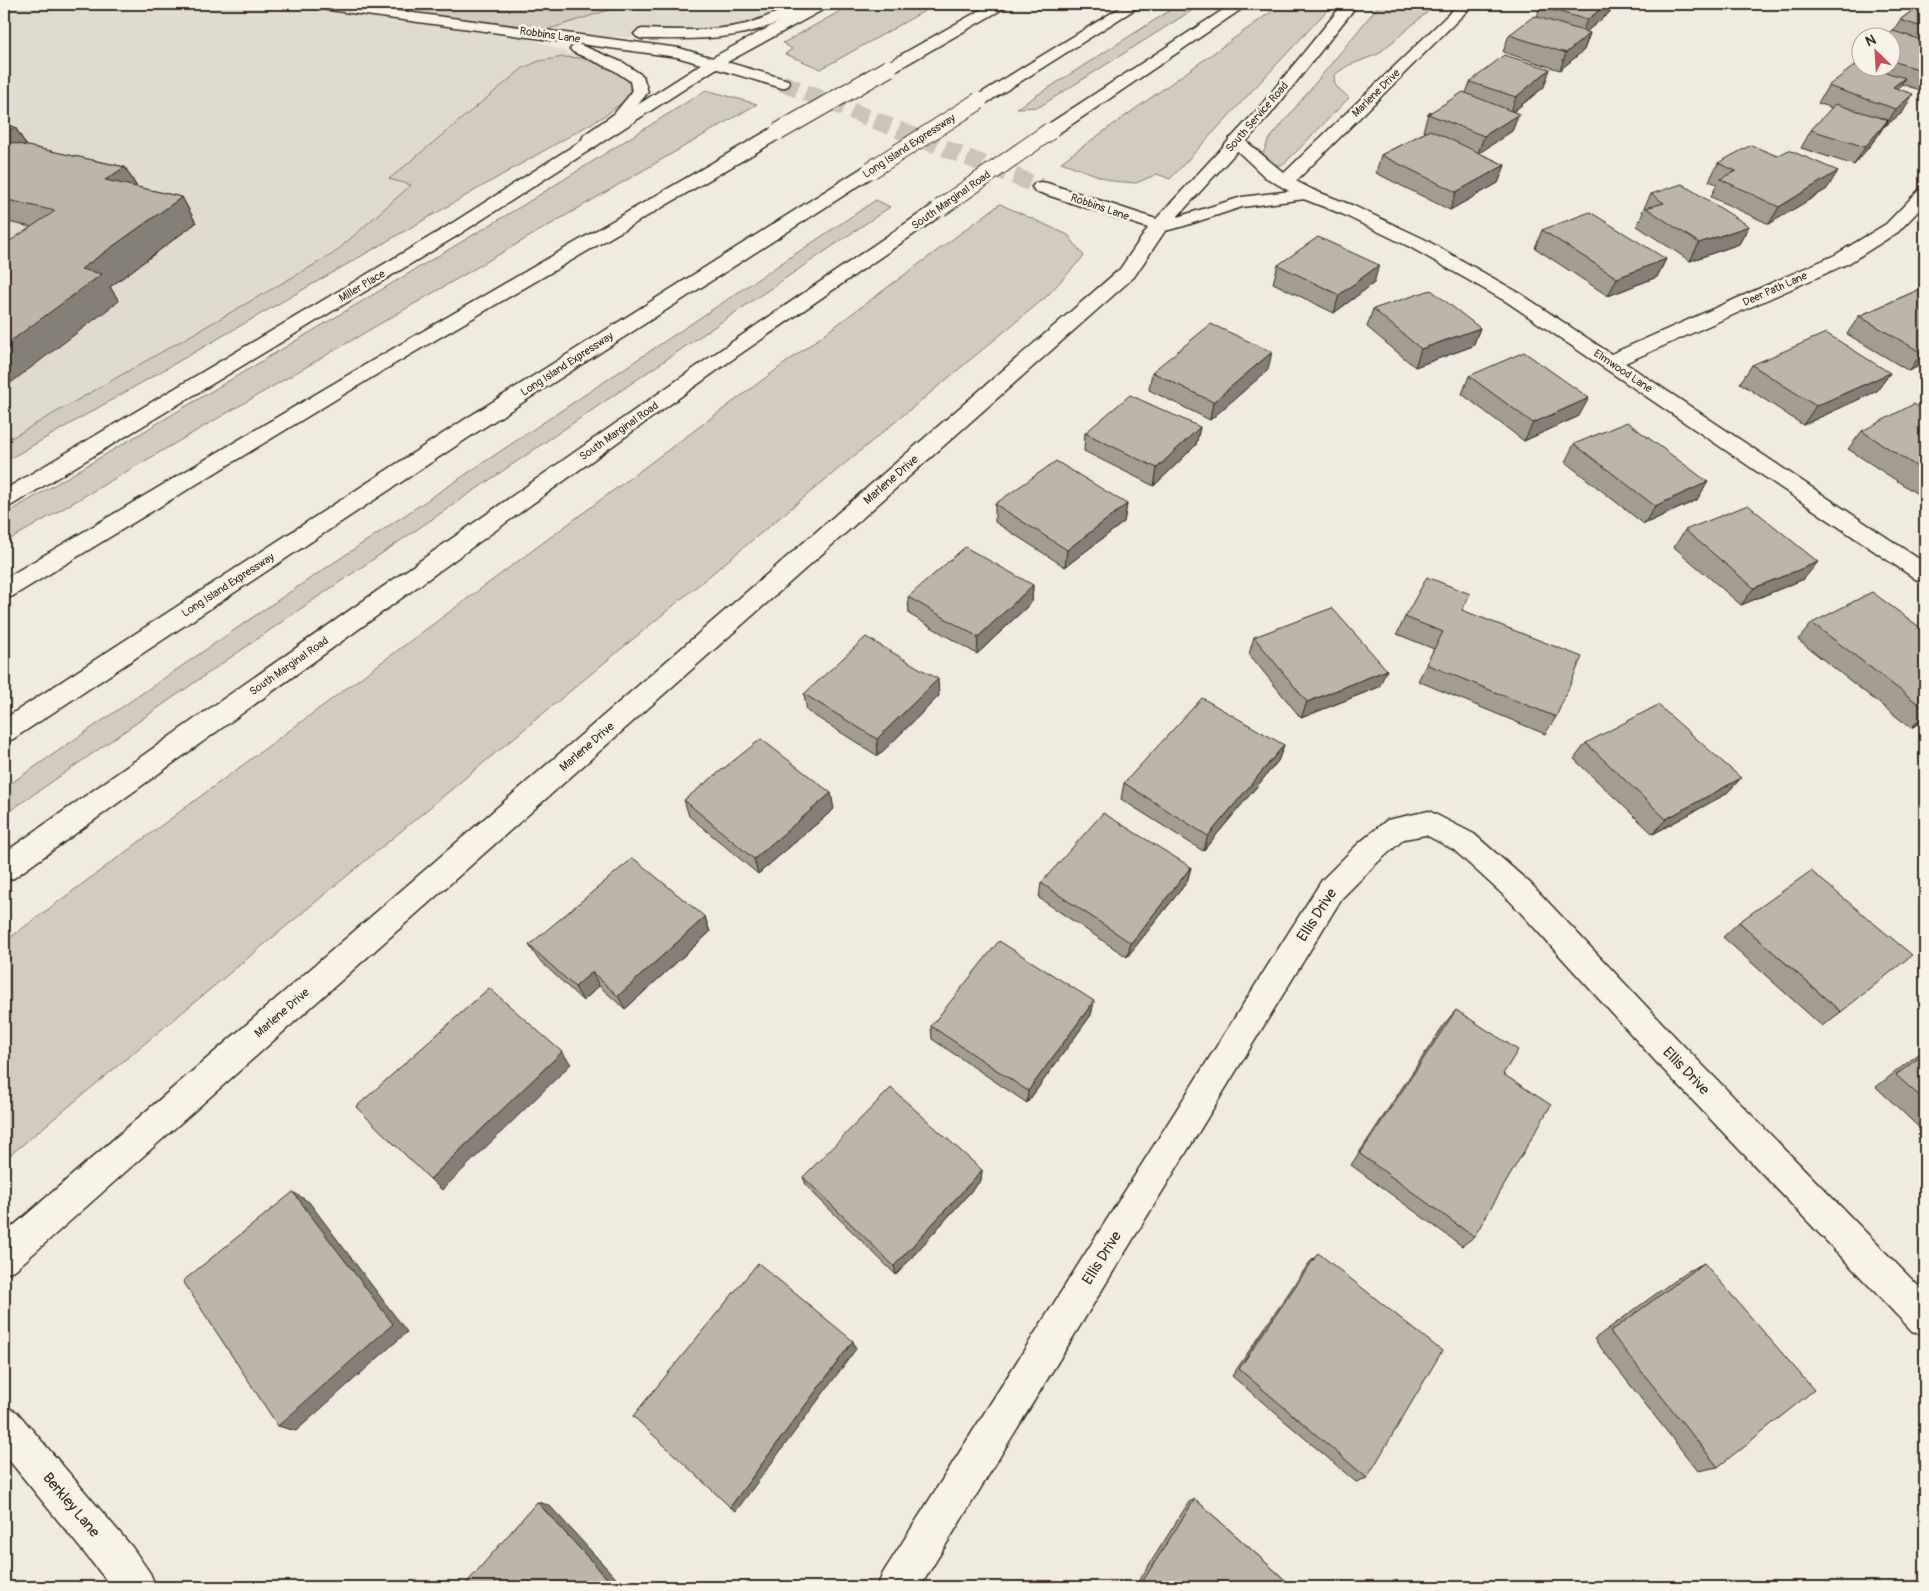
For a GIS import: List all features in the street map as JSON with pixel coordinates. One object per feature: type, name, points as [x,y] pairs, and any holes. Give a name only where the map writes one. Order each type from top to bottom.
[{"type":"main road","name":"Robbins Lane","points":[[314,4],[678,53],[782,83]]},
{"type":"main road","points":[[538,33],[701,35],[748,28],[808,4]]},
{"type":"main road","name":"Miller Place","points":[[4,500],[449,233],[714,63],[823,4]]},
{"type":"main road","points":[[4,590],[377,366],[987,9],[1001,4]]},
{"type":"main road","name":"Long Island Expressway","points":[[4,732],[475,423],[979,101],[1136,4]]},
{"type":"main road","name":"South Marginal Road","points":[[4,869],[723,357],[1050,131],[1242,4]]},
{"type":"main road","name":"South Service Road","points":[[1159,226],[1264,112],[1350,4]]},
{"type":"main road","name":"Marlene Drive","points":[[1286,181],[1467,4]]},
{"type":"main road","points":[[538,33],[618,66],[637,79],[640,92],[620,117],[541,175]]},
{"type":"main road","points":[[1236,142],[1271,173],[1306,194]]},
{"type":"main road","name":"Robbins Lane","points":[[1041,187],[1159,226]]},
{"type":"main road","points":[[1159,226],[1173,225],[1233,204],[1269,196],[1306,194]]},
{"type":"main road","name":"Elmwood Lane","points":[[1306,194],[1348,210],[1425,247],[1514,298],[1925,574]]},
{"type":"main road","name":"Deer Path Lane","points":[[1610,362],[1842,260],[1892,228],[1925,194]]},
{"type":"main road","name":"Marlene Drive","points":[[4,1257],[1127,273],[1159,226]]},
{"type":"main road","name":"Ellis Drive","points":[[897,1587],[1332,889],[1368,853],[1397,828],[1429,823],[1464,842],[1521,893],[1669,1053],[1925,1318]]},
{"type":"main road","name":"Berkley Lane","points":[[4,1425],[118,1561],[136,1587]]},
{"type":"shaded area","points":[[4,4],[304,4],[440,20],[322,4],[822,4],[768,26],[692,37],[586,37],[504,29],[598,64],[620,99],[4,460]]},
{"type":"shaded area","points":[[332,4],[648,4],[654,9],[618,7],[537,33],[540,28]]},
{"type":"shaded area","points":[[853,4],[937,4],[821,69],[785,54],[792,49],[783,43]]},
{"type":"shaded area","points":[[1180,4],[1202,4],[1039,107],[1017,108]]},
{"type":"shaded area","points":[[1282,4],[1333,4],[1170,179],[1157,174],[1136,183],[1112,181],[1061,162]]},
{"type":"shaded area","points":[[1380,4],[1437,4],[1378,54],[1347,66],[1334,75],[1335,85],[1349,98],[1283,165],[1271,165],[1263,154],[1268,141]]},
{"type":"shaded area","points":[[563,57],[582,58],[612,66],[631,84],[628,98],[606,115],[4,462],[4,442],[333,254],[411,185],[389,179],[523,68],[539,61]]},
{"type":"shaded area","points":[[706,90],[757,104],[4,543],[4,515],[525,204]]},
{"type":"shaded area","points":[[876,200],[890,207],[309,603],[4,815],[4,788],[284,596]]},
{"type":"shaded area","points":[[1000,204],[1068,235],[1084,256],[1046,297],[4,1160],[4,942]]},
{"type":"building","points":[[1543,4],[1607,4],[1587,20],[1540,6]]},
{"type":"building","points":[[1921,4],[1925,4],[1925,28],[1900,20]]},
{"type":"building","points":[[1534,16],[1590,33],[1566,53],[1509,35]]},
{"type":"building","points":[[1902,34],[1925,41],[1925,71],[1902,64]]},
{"type":"building","points":[[1504,55],[1550,69],[1516,97],[1470,82]]},
{"type":"building","points":[[1852,68],[1852,78],[1905,78],[1893,87],[1913,94],[1896,109],[1828,86]]},
{"type":"building","points":[[1463,92],[1519,114],[1484,136],[1428,114]]},
{"type":"building","points":[[1835,104],[1888,120],[1865,147],[1811,130]]},
{"type":"building","points":[[4,125],[15,127],[4,134]]},
{"type":"building","points":[[1430,130],[1505,165],[1456,192],[1381,155]]},
{"type":"building","points":[[4,141],[125,167],[105,180],[182,197],[81,269],[102,274],[4,346],[4,245],[55,211],[4,199]]},
{"type":"building","points":[[1751,145],[1777,156],[1789,150],[1838,171],[1779,207],[1720,179],[1736,171],[1718,163]]},
{"type":"building","points":[[1682,184],[1749,226],[1699,243],[1646,208],[1664,203],[1651,194]]},
{"type":"building","points":[[1590,212],[1666,259],[1617,278],[1542,230]]},
{"type":"building","points":[[1318,237],[1379,265],[1339,295],[1278,265]]},
{"type":"building","points":[[1925,287],[1925,351],[1922,353],[1859,316]]},
{"type":"building","points":[[1431,290],[1480,328],[1421,349],[1373,309]]},
{"type":"building","points":[[1211,324],[1272,352],[1213,402],[1152,372]]},
{"type":"building","points":[[1826,333],[1890,373],[1816,406],[1752,365]]},
{"type":"building","points":[[1524,352],[1589,398],[1533,423],[1469,376]]},
{"type":"building","points":[[1130,395],[1200,427],[1157,468],[1085,433]]},
{"type":"building","points":[[1914,404],[1925,411],[1925,472],[1862,431]]},
{"type":"building","points":[[1627,422],[1708,482],[1655,506],[1574,444]]},
{"type":"building","points":[[1056,461],[1127,504],[1067,550],[995,504]]},
{"type":"building","points":[[1748,505],[1818,562],[1754,588],[1685,530]]},
{"type":"building","points":[[965,547],[1033,585],[978,637],[908,597]]},
{"type":"building","points":[[1427,577],[1470,594],[1462,610],[1582,657],[1556,717],[1426,664],[1443,632],[1405,617]]},
{"type":"building","points":[[1872,592],[1925,631],[1925,709],[1812,623]]},
{"type":"building","points":[[1332,608],[1387,670],[1307,702],[1254,637]]},
{"type":"building","points":[[866,637],[938,679],[877,739],[804,694]]},
{"type":"building","points":[[1202,698],[1284,745],[1208,836],[1124,783]]},
{"type":"building","points":[[1658,705],[1741,778],[1666,819],[1586,743]]},
{"type":"building","points":[[761,739],[831,793],[754,859],[684,800]]},
{"type":"building","points":[[1103,813],[1191,867],[1131,943],[1041,883]]},
{"type":"building","points":[[633,858],[705,917],[618,996],[592,972],[575,987],[529,945]]},
{"type":"building","points":[[1811,871],[1912,955],[1841,1012],[1739,922]]},
{"type":"building","points":[[999,941],[1094,1001],[1028,1091],[931,1026]]},
{"type":"building","points":[[489,988],[562,1052],[430,1179],[356,1107]]},
{"type":"building","points":[[1456,1010],[1518,1050],[1503,1074],[1551,1105],[1474,1237],[1360,1154]]},
{"type":"building","points":[[1925,1053],[1925,1101],[1896,1075]]},
{"type":"building","points":[[891,1088],[982,1170],[894,1266],[803,1177]]},
{"type":"building","points":[[293,1192],[393,1324],[278,1426],[183,1281]]},
{"type":"building","points":[[1318,1253],[1442,1351],[1367,1478],[1239,1369]]},
{"type":"building","points":[[758,1263],[853,1341],[730,1507],[633,1416]]},
{"type":"building","points":[[1704,1263],[1814,1390],[1718,1467],[1610,1332]]},
{"type":"building","points":[[1195,1499],[1293,1587],[1139,1587]]},
{"type":"building","points":[[537,1502],[615,1587],[463,1587]]},
{"type":"tunnel","points":[[782,83],[1041,187]]}]
